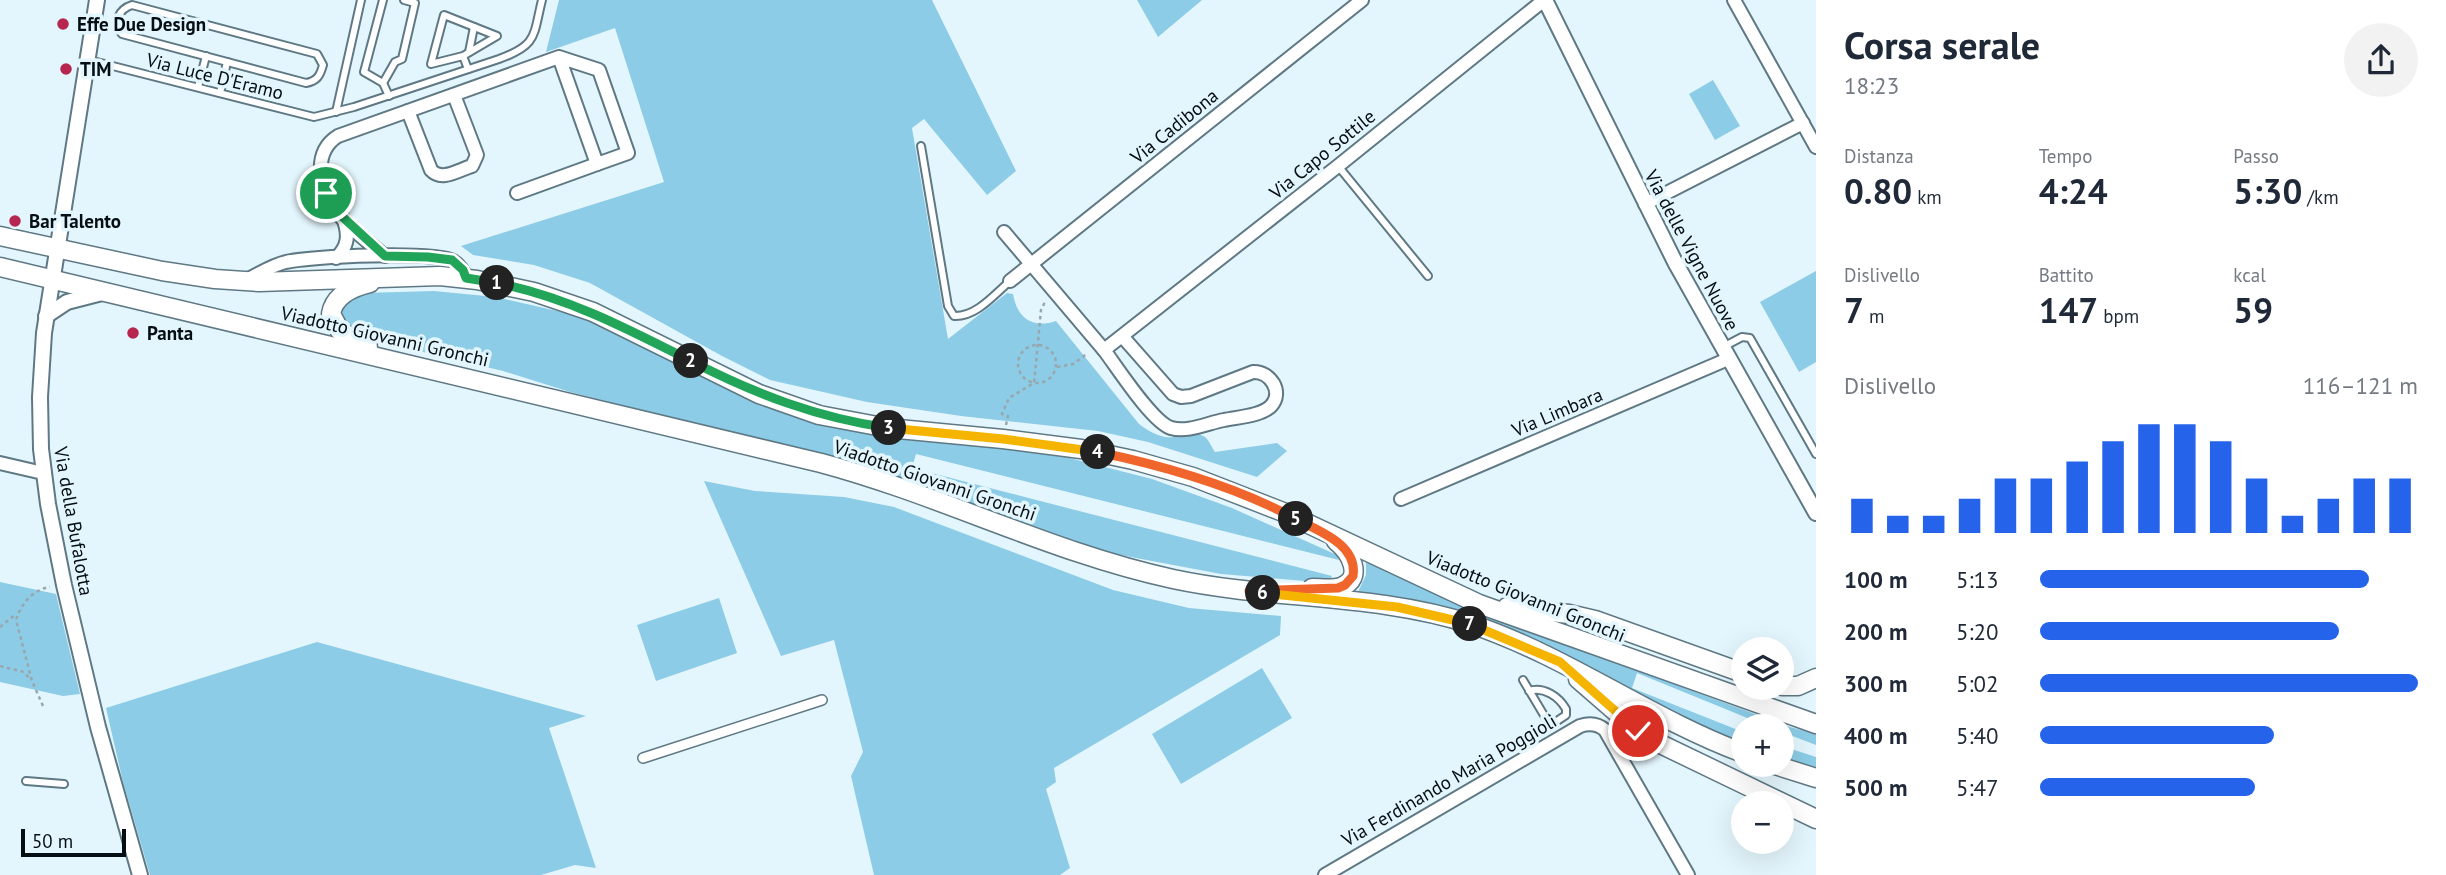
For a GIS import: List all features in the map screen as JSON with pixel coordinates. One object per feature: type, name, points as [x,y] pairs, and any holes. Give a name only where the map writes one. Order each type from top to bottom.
[{"type":"main road","name":"Viadotto Giovanni Gronchi","points":[[0,236],[162,271],[243,281],[411,276],[466,278],[534,292],[569,302],[747,389],[810,412],[888,428],[1003,439],[1098,452],[1147,463],[1212,484],[1283,512],[1479,604],[1816,724]]},
{"type":"main road","name":"Viadotto Giovanni Gronchi","points":[[0,267],[836,467],[904,488],[1044,541],[1173,579],[1249,591],[1390,606],[1483,628],[1560,662],[1690,730],[1731,748]]},
{"type":"main road","points":[[411,276],[377,281],[352,289],[337,300],[331,314],[340,331],[354,340],[428,368]]},
{"type":"main road","points":[[1249,591],[1338,588],[1353,576],[1351,558],[1338,542],[1283,512]]},
{"type":"main road","points":[[1479,604],[1569,614],[1595,620],[1731,669]]},
{"type":"main road","points":[[1560,662],[1648,738],[1816,818]]},
{"type":"main road","points":[[1794,687],[1816,678]]},
{"type":"main road","points":[[1794,771],[1816,778]]},
{"type":"street","name":"Via della Bufalotta","points":[[97,0],[46,316],[40,381],[43,474],[64,584],[100,734],[140,875]]},
{"type":"street","name":"Via Cadibona","points":[[1010,281],[1362,0]]},
{"type":"street","name":"Via Capo Sottile","points":[[1102,347],[1122,336],[1544,0]]},
{"type":"street","name":"Via delle Vigne Nuove","points":[[1544,0],[1645,204],[1725,353],[1816,513]]},
{"type":"street","points":[[1734,0],[1816,146]]},
{"type":"street","points":[[559,57],[597,164]]},
{"type":"street","points":[[385,256],[343,218],[329,200],[320,168],[327,145],[338,136],[559,57],[599,70],[628,153],[517,193]]},
{"type":"street","points":[[408,111],[431,170],[441,177],[472,166],[477,155],[454,95]]},
{"type":"street","points":[[1645,204],[1803,123]]},
{"type":"street","points":[[336,258],[347,242],[343,218]]},
{"type":"street","points":[[1004,232],[1102,347],[1154,415],[1169,428],[1188,428],[1261,412],[1272,404],[1276,397],[1273,383],[1261,372],[1253,372],[1191,396],[1176,396],[1122,336]]},
{"type":"street","name":"Viadotto Giovanni Gronchi","points":[[243,281],[282,262],[298,259],[385,256],[452,260],[463,270],[466,278]]},
{"type":"street","points":[[46,316],[67,302],[106,292]]},
{"type":"street","name":"Via Limbara","points":[[1401,499],[1725,353]]},
{"type":"street","points":[[0,463],[43,474]]},
{"type":"street","points":[[643,758],[822,700]]},
{"type":"street","name":"Via Ferdinando Maria Poggioli","points":[[1325,875],[1568,733],[1584,725],[1594,724],[1605,730],[1688,875]]},
{"type":"lane","points":[[336,112],[361,0]]},
{"type":"lane","points":[[383,0],[364,72],[383,83],[389,96]]},
{"type":"lane","points":[[383,83],[396,62],[402,59],[415,3],[404,0]]},
{"type":"lane","name":"Via Luce D'Eramo","points":[[87,59],[314,117],[389,96],[522,49],[533,39],[542,0]]},
{"type":"lane","points":[[132,5],[317,54],[323,65],[321,74],[315,81],[306,83],[227,62],[122,34],[117,25],[118,17],[122,10],[132,5]]},
{"type":"lane","points":[[444,15],[497,36],[466,54],[430,64],[444,15]]},
{"type":"lane","points":[[468,69],[466,54],[474,27]]},
{"type":"lane","points":[[198,87],[206,56]]},
{"type":"lane","points":[[220,93],[227,62]]},
{"type":"lane","points":[[921,146],[948,306],[954,316],[973,312],[1010,281]]},
{"type":"lane","points":[[1338,166],[1428,276]]},
{"type":"lane","points":[[1725,353],[1742,337],[1750,338],[1816,454]]},
{"type":"lane","points":[[1523,680],[1529,691],[1548,722],[1554,723],[1567,713],[1558,698],[1541,690],[1529,691]]},
{"type":"lane","points":[[1559,720],[1568,733]]},
{"type":"lane","points":[[26,781],[64,784]]},
{"type":"path","points":[[1034,383],[1040,345],[1041,310],[1052,288]]},
{"type":"path","points":[[1040,345],[1050,350],[1056,367],[1051,377],[1034,383],[1023,377],[1019,371],[1019,358],[1027,348],[1040,345]]},
{"type":"path","points":[[1056,367],[1073,364],[1102,347]]},
{"type":"path","points":[[1003,439],[1008,416],[1002,414],[1009,398],[1034,383]]},
{"type":"path","points":[[0,627],[38,590],[64,584]]},
{"type":"path","points":[[18,612],[17,631],[32,681],[43,706]]},
{"type":"path","points":[[0,666],[24,672],[32,681]]},
{"type":"shaded area","points":[[559,0],[932,0],[1016,171],[987,195],[924,119],[912,128],[948,339],[1007,293],[1013,294],[1018,309],[1027,320],[1040,324],[1056,321],[1139,424],[1148,430],[1165,437],[1201,435],[1215,452],[1277,443],[1287,451],[1257,477],[1148,442],[1098,431],[961,416],[867,402],[770,380],[590,283],[534,265],[473,255],[461,246],[664,182],[615,28],[546,52]]},
{"type":"shaded area","points":[[1137,0],[1202,0],[1158,37]]},
{"type":"shaded area","points":[[1713,80],[1740,126],[1715,140],[1689,94]]},
{"type":"shaded area","points":[[1816,271],[1816,362],[1799,372],[1760,302]]},
{"type":"shaded area","points":[[434,291],[496,297],[579,316],[604,325],[718,385],[763,405],[818,423],[885,436],[1038,450],[1152,479],[1232,508],[1337,555],[1339,560],[916,454],[912,468],[1332,576],[1328,583],[1221,574],[1099,551],[862,466],[570,392],[503,371],[352,335],[337,309],[339,303],[363,293]]},
{"type":"shaded area","points":[[704,481],[755,491],[844,497],[894,507],[1113,590],[1189,608],[1281,616],[1280,635],[1054,768],[1056,782],[1046,789],[1070,868],[1060,875],[874,875],[851,776],[863,752],[834,640],[781,656]]},
{"type":"shaded area","points":[[1366,559],[1546,637],[1755,714],[1738,714],[1637,673],[1632,688],[1731,727],[1731,739],[1540,643],[1357,594],[1366,575]]},
{"type":"shaded area","points":[[0,582],[56,594],[80,694],[63,696],[0,682]]},
{"type":"shaded area","points":[[719,598],[737,653],[656,681],[637,625]]},
{"type":"shaded area","points":[[317,642],[586,716],[549,728],[596,868],[575,865],[541,875],[150,875],[123,782],[106,708]]},
{"type":"shaded area","points":[[1262,668],[1292,718],[1181,784],[1152,734]]},
{"type":"shaded area","points":[[1794,728],[1816,734],[1816,745],[1794,737]]},
{"type":"shaded area","points":[[1794,750],[1816,757],[1816,770],[1794,763]]},
{"type":"place","name":"Effe Due Design","points":[[63,24]]},
{"type":"place","name":"TIM","points":[[66,69]]},
{"type":"place","name":"Bar Talento","points":[[15,221]]},
{"type":"place","name":"Panta","points":[[133,333]]},
{"type":"route","points":[[326,193],[335,210],[385,256],[452,260],[463,270],[466,278],[569,302],[747,389],[802,410],[888,428],[1003,439],[1098,452],[1160,467],[1243,495],[1283,512],[1338,542],[1349,555],[1354,571],[1351,580],[1338,588],[1249,591],[1397,607],[1483,628],[1560,662],[1638,731]]}]
